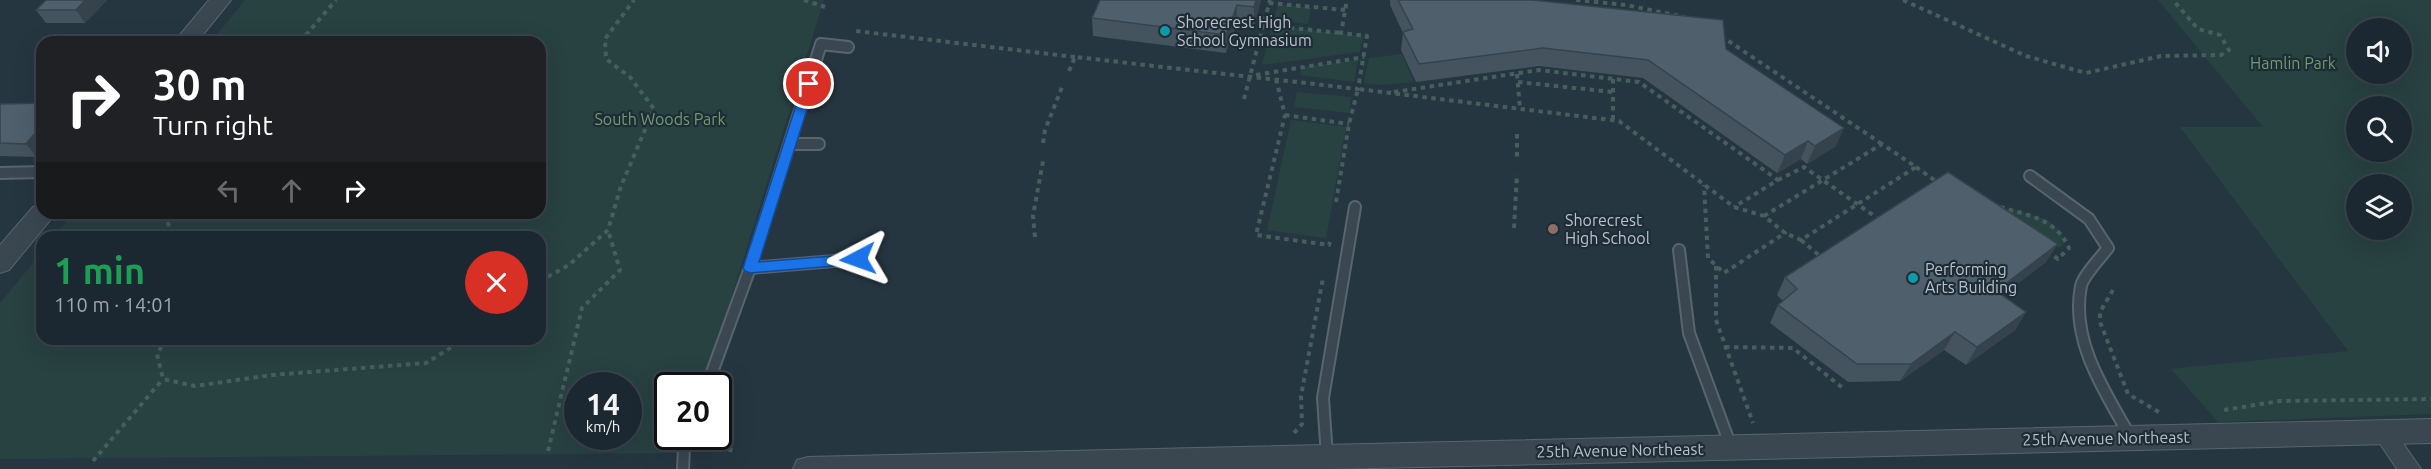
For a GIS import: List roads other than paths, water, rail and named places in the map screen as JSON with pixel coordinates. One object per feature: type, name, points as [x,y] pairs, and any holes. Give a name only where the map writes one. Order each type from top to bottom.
[{"type":"street","points":[[190,36],[220,0]]},
{"type":"street","points":[[0,263],[37,219]]},
{"type":"street","name":"25th Avenue Northeast","points":[[808,469],[1327,457],[1540,460],[1731,447],[2431,431]]},
{"type":"street","points":[[2383,432],[2410,469]]},
{"type":"lane","points":[[712,372],[750,268],[821,44],[848,47]]},
{"type":"lane","points":[[791,144],[819,144]]},
{"type":"lane","points":[[0,173],[36,172]]},
{"type":"lane","points":[[2030,176],[2090,219],[2108,248],[2081,284],[2080,335],[2104,390],[2131,438]]},
{"type":"lane","points":[[1327,457],[1323,398],[1355,207]]},
{"type":"lane","points":[[1679,250],[1689,333],[1731,447]]},
{"type":"lane","points":[[750,268],[858,259]]},
{"type":"lane","points":[[683,469],[684,450]]},
{"type":"place","name":"Shorecrest High School Gymnasium","points":[[1165,31]]},
{"type":"place","name":"Shorecrest High School","points":[[1553,229]]},
{"type":"place","name":"Performing Arts Building","points":[[1913,278]]},
{"type":"park label","name":"Hamlin Park","points":[[2293,63]]},
{"type":"park label","name":"South Woods Park","points":[[660,119]]}]
